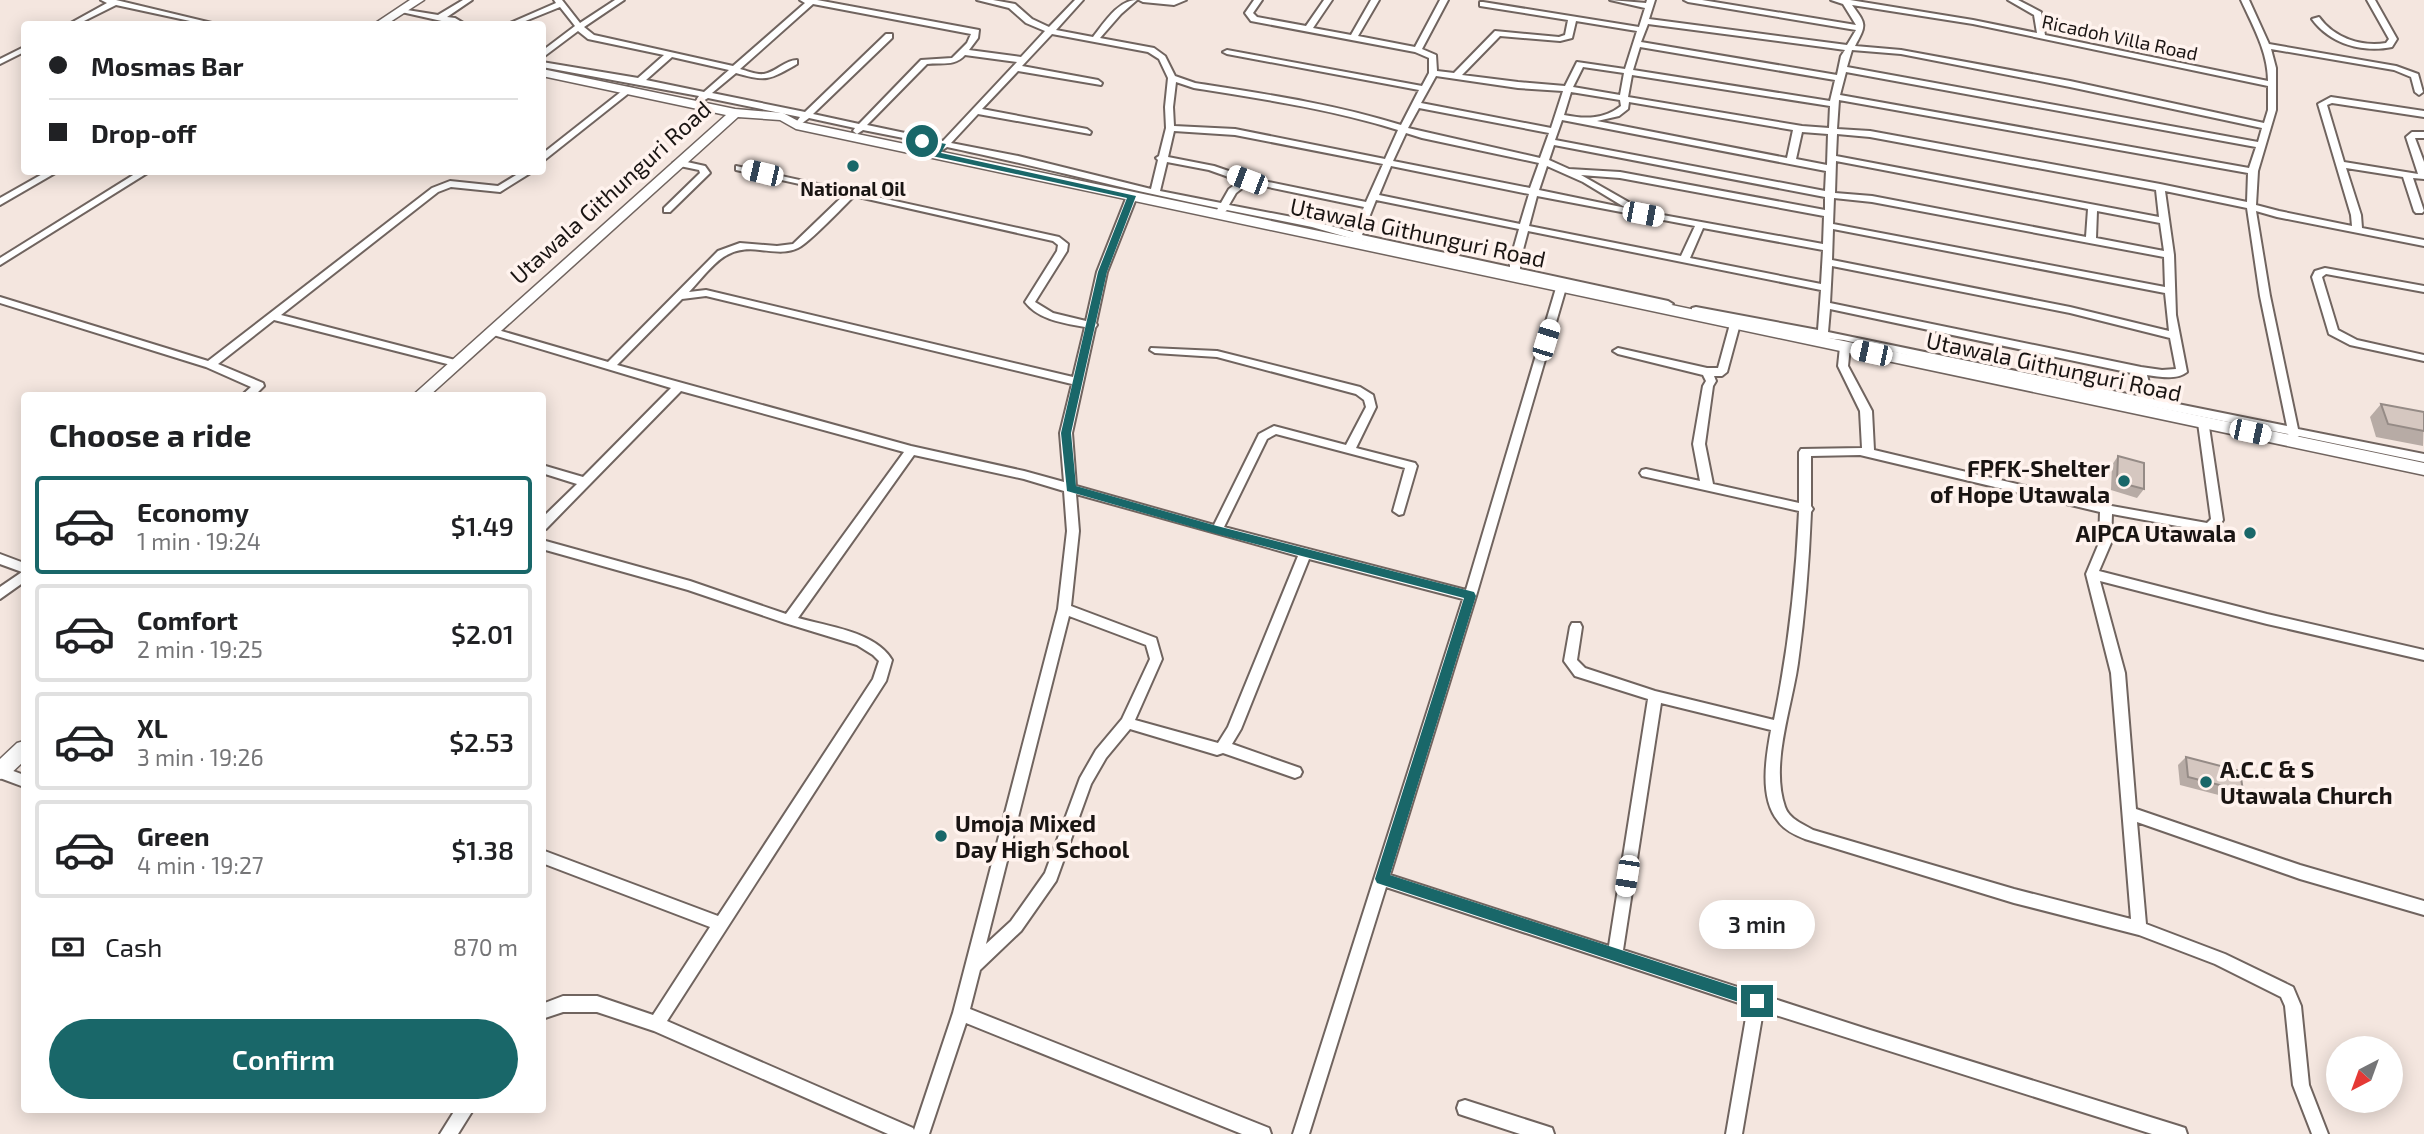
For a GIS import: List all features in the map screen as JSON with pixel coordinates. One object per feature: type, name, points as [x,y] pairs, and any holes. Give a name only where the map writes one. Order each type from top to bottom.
[{"type":"street","points":[[105,0],[199,21]]},
{"type":"street","points":[[385,21],[418,0]]},
{"type":"street","points":[[441,18],[468,0]]},
{"type":"street","points":[[546,53],[620,0]]},
{"type":"street","points":[[695,104],[810,0],[973,30],[976,36],[957,61],[924,62],[856,132]]},
{"type":"street","points":[[981,0],[1012,6],[1029,20],[1051,31],[1096,38],[1157,53],[1172,78],[1170,128],[1155,193]]},
{"type":"street","points":[[939,150],[1079,0]]},
{"type":"street","points":[[1096,38],[1118,12],[1133,0]]},
{"type":"street","points":[[1143,0],[1174,3],[1182,0]]},
{"type":"street","points":[[1258,0],[1249,13],[1250,17],[1417,50],[1433,57],[1433,74],[1403,129],[1354,240]]},
{"type":"street","points":[[1307,30],[1328,0]]},
{"type":"street","points":[[1353,38],[1375,0]]},
{"type":"street","points":[[1417,50],[1444,0]]},
{"type":"street","points":[[1586,121],[1622,111],[1625,107],[1622,99],[1623,84],[1651,3],[1614,0]]},
{"type":"street","points":[[1688,0],[1861,28]]},
{"type":"street","name":"Ricadoh Villa Road","points":[[1835,0],[1910,10],[2273,85]]},
{"type":"street","points":[[1906,0],[1910,10]]},
{"type":"street","points":[[2012,0],[2038,14],[2041,36]]},
{"type":"street","points":[[2245,0],[2266,46],[2273,85],[2272,110],[2253,171],[2251,206],[2265,296],[2295,436]]},
{"type":"street","points":[[2316,19],[2322,30],[2332,37],[2376,46],[2389,45],[2393,39],[2371,0]]},
{"type":"street","points":[[1819,338],[1825,305],[1830,226],[1831,130],[1842,73],[1850,47],[1861,28],[1845,1]]},
{"type":"street","points":[[79,21],[115,2]]},
{"type":"street","points":[[518,21],[559,2],[591,37],[765,77],[794,62]]},
{"type":"street","points":[[1483,4],[1572,19],[1901,52],[2070,84],[2266,126]]},
{"type":"street","points":[[401,11],[451,21]]},
{"type":"street","points":[[1457,75],[1498,33],[1560,39],[1569,36],[1572,19]]},
{"type":"street","points":[[546,73],[706,94],[801,121],[889,36]]},
{"type":"street","points":[[1639,44],[1842,73],[2259,145]]},
{"type":"street","points":[[2266,46],[2396,68],[2415,76],[2419,92]]},
{"type":"street","points":[[0,62],[21,52]]},
{"type":"street","points":[[964,52],[1098,83]]},
{"type":"street","points":[[1227,52],[1425,89]]},
{"type":"street","points":[[547,151],[635,85],[671,54]]},
{"type":"street","points":[[2253,171],[1835,101],[1580,64],[1568,89],[1561,117],[1534,192],[1517,254],[1515,274],[1819,338],[2148,401],[2295,436],[2424,458]]},
{"type":"street","points":[[546,65],[635,85],[695,104],[735,113]]},
{"type":"street","points":[[1433,74],[1568,89],[1798,128],[1932,144],[2160,187],[2424,243]]},
{"type":"street","points":[[1172,78],[1194,85],[1326,107],[1403,129],[1544,161],[1586,180],[1643,214]]},
{"type":"street","points":[[2357,230],[2341,164],[2322,104],[2324,101],[2424,114]]},
{"type":"street","points":[[1416,104],[1555,131]]},
{"type":"street","points":[[977,111],[1087,132]]},
{"type":"street","name":"Utawala Githunguri Road","points":[[423,392],[735,113],[783,117],[856,132],[1132,196],[1222,210],[1515,274],[1561,288],[1735,324],[1819,338],[1845,347],[2204,423],[2295,436],[2424,469]]},
{"type":"street","points":[[1561,117],[1832,169]]},
{"type":"street","points":[[1170,128],[1235,132],[1643,214],[1828,248]]},
{"type":"street","points":[[1791,160],[1798,128]]},
{"type":"street","points":[[2341,164],[2421,177],[2423,172],[2410,137],[2414,134],[2424,135]]},
{"type":"street","points":[[1551,142],[2169,255]]},
{"type":"street","points":[[939,150],[1018,159],[1155,193],[1170,200]]},
{"type":"street","points":[[1161,158],[1211,168],[1247,180],[1526,227],[1825,288]]},
{"type":"street","points":[[1832,158],[2165,221]]},
{"type":"street","points":[[667,210],[705,173],[702,168],[678,163]]},
{"type":"street","points":[[739,168],[1056,239],[1063,244],[1062,251],[1030,302],[1034,308],[1046,313],[1092,326]]},
{"type":"street","points":[[1569,171],[1620,174],[1830,214]]},
{"type":"street","points":[[0,202],[47,175]]},
{"type":"street","points":[[0,262],[139,175]]},
{"type":"street","points":[[210,365],[435,190],[450,184],[500,189],[522,175]]},
{"type":"street","points":[[2408,177],[2419,211]]},
{"type":"street","points":[[1222,210],[1232,191],[1247,180]]},
{"type":"street","points":[[1569,199],[1586,180]]},
{"type":"street","points":[[1825,305],[2141,371],[2162,374],[2182,372],[2171,315],[2169,255],[2160,187]]},
{"type":"street","points":[[610,366],[730,247],[741,244],[785,248],[796,246],[852,193]]},
{"type":"street","points":[[921,1134],[961,1013],[1064,609],[1071,568],[1073,531],[1066,433],[1102,272],[1132,196]]},
{"type":"street","points":[[2091,241],[2093,207]]},
{"type":"street","points":[[1684,260],[1700,225]]},
{"type":"street","points":[[1830,226],[2171,290]]},
{"type":"street","points":[[1826,262],[2070,310],[2176,336]]},
{"type":"street","points":[[2424,289],[2325,271],[2317,277],[2333,332],[2354,343],[2424,358]]},
{"type":"street","points":[[1301,1134],[1470,596],[1561,288]]},
{"type":"street","points":[[679,296],[706,293],[1078,382]]},
{"type":"street","points":[[0,300],[210,365],[259,386],[251,392]]},
{"type":"street","points":[[271,316],[455,363]]},
{"type":"street","points":[[1618,351],[1707,372],[1722,372],[1735,324]]},
{"type":"street","points":[[491,331],[679,387],[911,450],[1071,488],[1305,554],[1470,596]]},
{"type":"street","points":[[1845,347],[1843,366],[1866,411],[1868,453]]},
{"type":"street","points":[[1155,350],[1217,354],[1360,391],[1369,398],[1371,407],[1350,449]]},
{"type":"street","points":[[2141,371],[2148,401]]},
{"type":"street","points":[[1707,372],[1711,381],[1699,444],[1707,485]]},
{"type":"street","points":[[546,522],[679,387]]},
{"type":"street","points":[[2204,423],[2217,520],[2210,528],[2106,509],[1868,453],[1839,450],[1805,452],[1807,509],[1791,662],[1775,751],[1773,782],[1779,811],[1789,824],[1811,835],[2001,893],[2139,928],[2220,959],[2287,992],[2293,1006],[2301,1085],[2320,1134]]},
{"type":"street","points":[[1217,530],[1263,437],[1274,430],[1411,466],[1399,510]]},
{"type":"street","points":[[789,620],[911,450]]},
{"type":"street","points":[[546,469],[584,482]]},
{"type":"street","points":[[1646,473],[1807,509]]},
{"type":"street","points":[[2106,509],[2105,543],[2092,574],[2118,673],[2139,928]]},
{"type":"street","points":[[546,545],[690,586],[861,641],[878,651],[886,660],[879,681],[656,1024]]},
{"type":"street","points":[[1223,747],[1234,729],[1305,554]]},
{"type":"street","points":[[0,559],[21,567]]},
{"type":"street","points":[[2092,574],[2267,619],[2424,655]]},
{"type":"street","points":[[0,594],[21,578]]},
{"type":"street","points":[[973,966],[1016,926],[1051,876],[1085,782],[1101,754],[1127,723],[1156,659],[1151,642],[1064,609]]},
{"type":"street","points":[[1576,627],[1570,661],[1574,668],[1655,696],[1780,727]]},
{"type":"street","points":[[1615,954],[1655,696]]},
{"type":"street","points":[[1127,723],[1217,749],[1223,747],[1295,772]]},
{"type":"street","points":[[21,752],[0,771],[21,780]]},
{"type":"street","points":[[2129,813],[2300,872],[2424,908]]},
{"type":"street","points":[[546,857],[721,923]]},
{"type":"street","points":[[1382,879],[2169,1132]]},
{"type":"street","points":[[1734,1134],[1757,1001]]},
{"type":"street","points":[[546,1010],[563,1004],[597,1004],[656,1024],[907,1134]]},
{"type":"street","points":[[961,1013],[1264,1134]]},
{"type":"street","points":[[1465,1108],[1546,1134]]},
{"type":"street","points":[[448,1134],[463,1113]]},
{"type":"building","points":[[2381,404],[2424,412],[2424,431],[2388,424]]},
{"type":"building","points":[[2118,456],[2144,463],[2144,489],[2117,482]]},
{"type":"building","points":[[2186,757],[2240,771],[2243,791],[2188,777]]},
{"type":"place","name":"National Oil","points":[[853,166]]},
{"type":"place","name":"FPFK-Shelter of Hope Utawala","points":[[2124,481]]},
{"type":"place","name":"AIPCA Utawala","points":[[2250,533]]},
{"type":"place","name":"A.C.C & S Utawala Church","points":[[2206,782]]},
{"type":"place","name":"Umoja Mixed Day High School","points":[[941,836]]},
{"type":"route","points":[[922,141],[943,145],[935,155],[1132,196],[1102,272],[1066,433],[1071,488],[1305,554],[1470,596],[1382,879],[1757,1001]]}]
